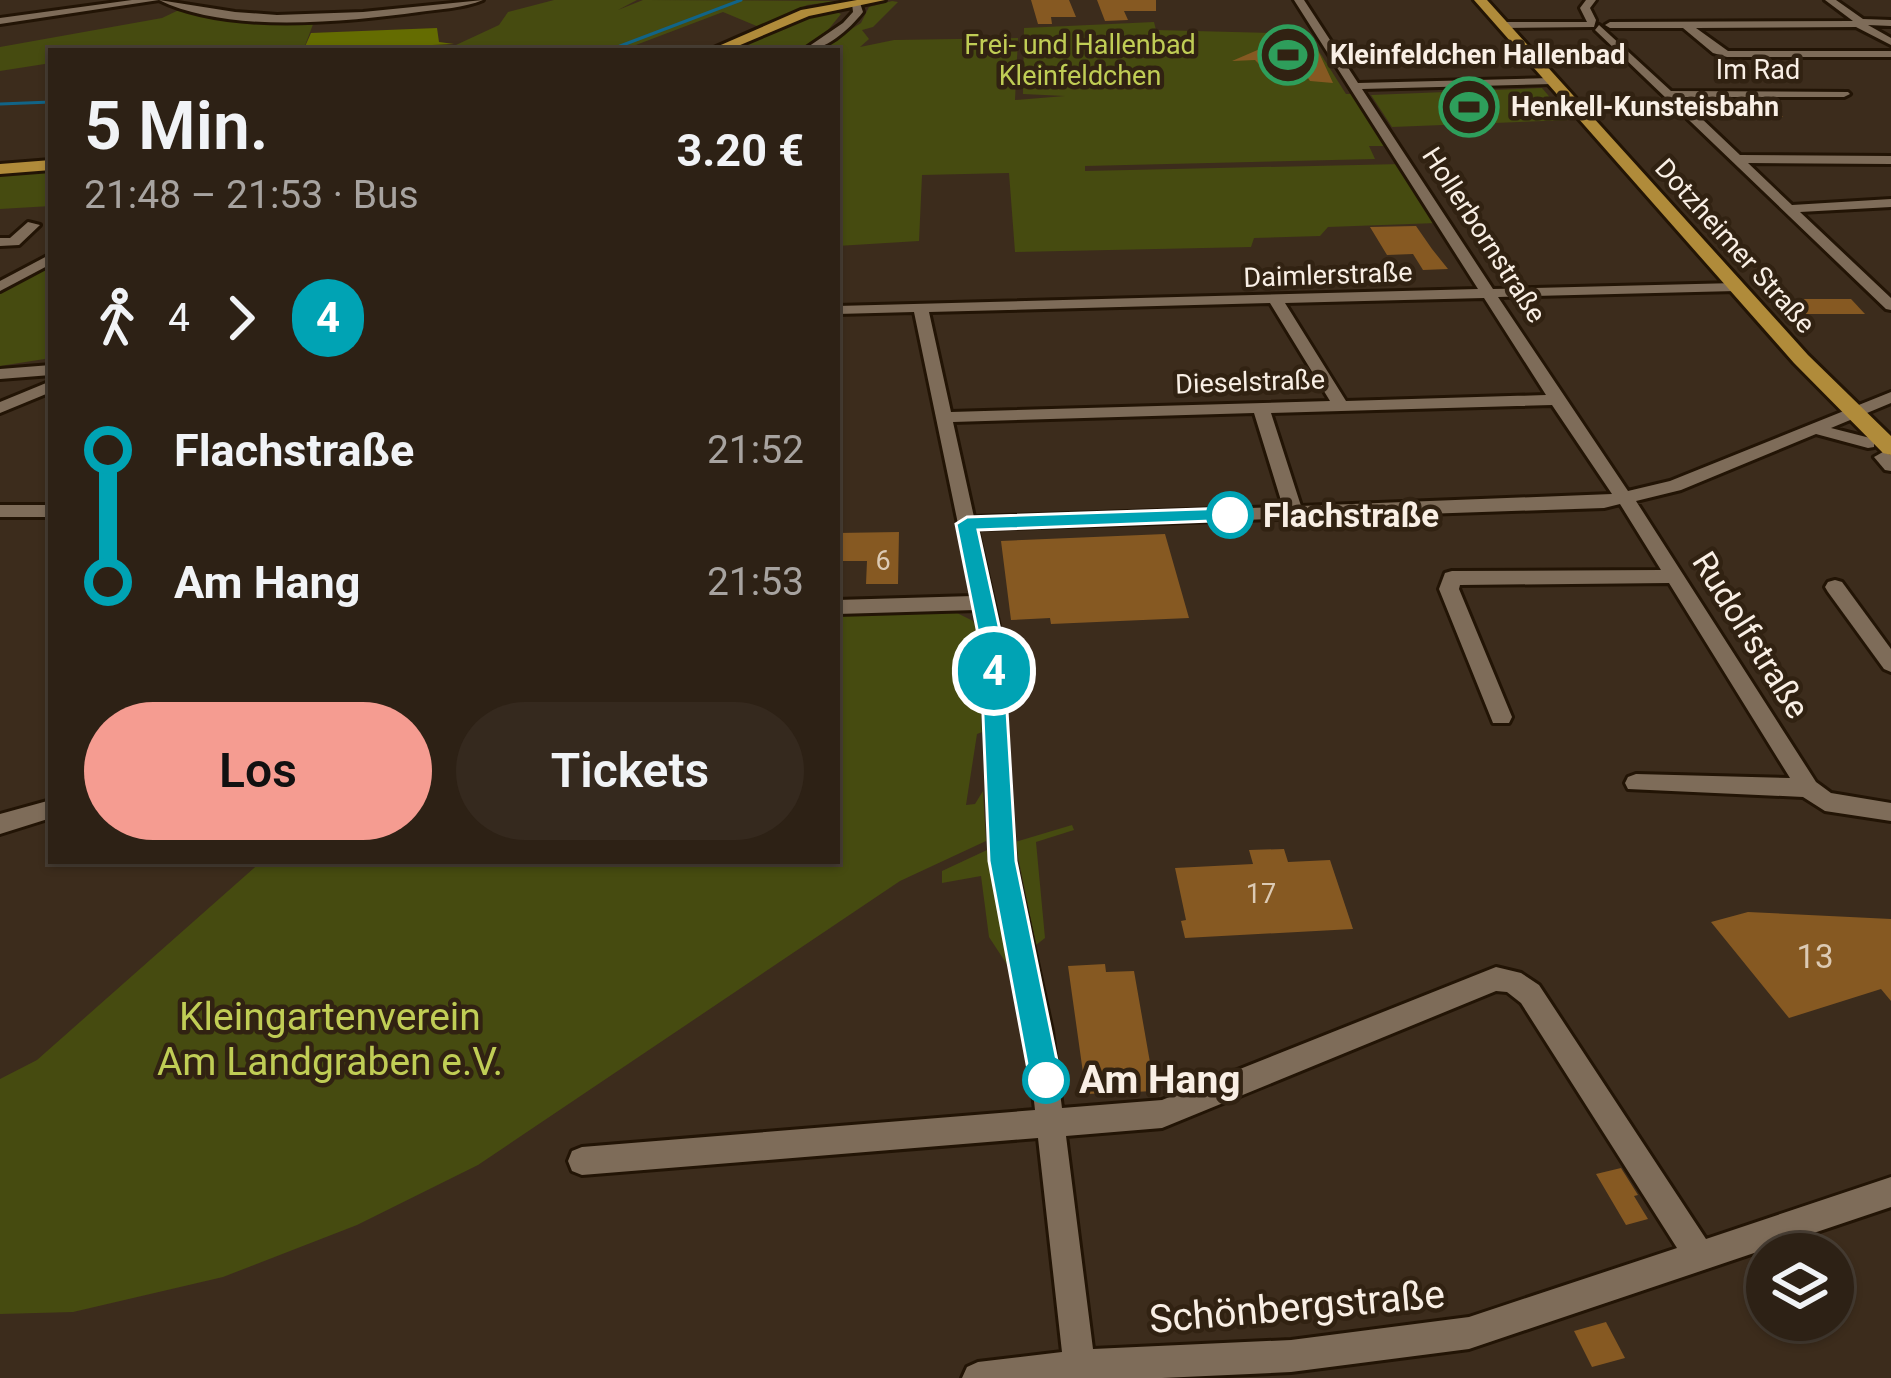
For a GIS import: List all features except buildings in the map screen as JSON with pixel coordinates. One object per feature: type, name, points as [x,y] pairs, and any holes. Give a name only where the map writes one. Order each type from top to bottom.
[{"type":"main road","points":[[721,48],[798,16],[878,0]]},
{"type":"main road","name":"Dotzheimer Straße","points":[[1480,0],[1885,456]]},
{"type":"main road","points":[[0,169],[48,165]]},
{"type":"street","points":[[164,0],[257,14],[478,0]]},
{"type":"street","name":"Hollerbornstraße","points":[[1298,0],[1625,498]]},
{"type":"street","points":[[1830,0],[1891,42]]},
{"type":"street","points":[[0,21],[146,1]]},
{"type":"street","points":[[811,48],[854,19],[849,3]]},
{"type":"street","name":"Im Rad","points":[[1598,22],[1891,306]]},
{"type":"street","points":[[1500,23],[1891,23]]},
{"type":"street","points":[[1685,24],[1724,54],[1891,54]]},
{"type":"street","points":[[1356,86],[1551,81]]},
{"type":"street","name":"Im Rad","points":[[1671,94],[1844,94]]},
{"type":"street","points":[[1739,159],[1891,160]]},
{"type":"street","points":[[1790,209],[1891,203]]},
{"type":"street","points":[[7,244],[34,225]]},
{"type":"street","points":[[0,287],[48,260]]},
{"type":"street","name":"Daimlerstraße","points":[[840,310],[1736,287]]},
{"type":"street","points":[[1276,301],[1341,406]]},
{"type":"street","points":[[921,311],[986,603],[1003,861],[1039,1031],[1080,1372]]},
{"type":"street","points":[[8,373],[48,378]]},
{"type":"street","points":[[0,408],[48,380]]},
{"type":"street","points":[[967,524],[1625,498],[1675,486],[1891,397]]},
{"type":"street","points":[[0,417],[48,398]]},
{"type":"street","name":"Dieselstraße","points":[[943,417],[1558,400]]},
{"type":"street","points":[[1261,409],[1294,513]]},
{"type":"street","points":[[1816,429],[1885,456]]},
{"type":"street","name":"Rudolfstraße","points":[[1625,498],[1816,795]]},
{"type":"street","points":[[0,512],[48,511]]},
{"type":"street","points":[[1502,717],[1450,589],[1452,578],[1676,576]]},
{"type":"street","points":[[1835,587],[1891,664]]},
{"type":"street","points":[[840,607],[986,603]]},
{"type":"street","points":[[1636,783],[1816,795],[1891,812]]},
{"type":"street","points":[[0,824],[48,809]]},
{"type":"street","points":[[582,1161],[1162,1114],[1485,980],[1504,980],[1530,994],[1699,1255]]},
{"type":"street","name":"Schönbergstraße","points":[[978,1378],[1335,1365],[1468,1333],[1891,1192]]},
{"type":"green space","points":[[554,0],[637,0],[618,10],[643,0],[838,1],[807,5],[759,27],[723,12],[628,48],[449,48],[499,25],[508,12]]},
{"type":"green space","name":"Frei- und Hallenbad Kleinfeldchen","points":[[898,2],[873,27],[862,30],[869,39],[860,47],[894,40],[1018,38],[1015,100],[1065,96],[1023,94],[1024,28],[1154,22],[1156,30],[1308,34],[1346,94],[1355,94],[1388,146],[1369,146],[1375,159],[1085,166],[1085,171],[1401,164],[1437,223],[1328,227],[1320,236],[1254,238],[1251,247],[1015,252],[1009,173],[922,175],[919,241],[840,246],[840,48],[821,48],[861,23],[869,7]]},
{"type":"green space","points":[[181,9],[315,19],[304,48],[48,48],[48,63],[0,71],[0,47],[162,18]]},
{"type":"green space","points":[[812,14],[841,14],[807,48],[729,48]]},
{"type":"green space","points":[[437,28],[439,42],[454,44],[304,48],[311,33]]},
{"type":"green space","name":"Henkell-Kunsteisbahn","points":[[1542,88],[1569,120],[1392,127],[1371,95]]},
{"type":"green space","points":[[48,167],[48,206],[0,209],[0,171]]},
{"type":"green space","points":[[48,262],[48,358],[0,366],[0,289]]},
{"type":"green space","name":"Kleingartenverein Am Landgraben e.V.","points":[[957,613],[973,621],[985,731],[977,734],[966,805],[975,804],[983,791],[986,841],[900,881],[478,1165],[357,1225],[223,1277],[73,1312],[0,1314],[0,1079],[37,1060],[259,864],[840,864],[840,614]]},
{"type":"green space","points":[[1072,825],[1074,830],[1036,842],[1045,938],[1036,945],[1015,842]]},
{"type":"green space","points":[[987,850],[1008,966],[989,937],[981,876],[942,883],[942,871]]},
{"type":"waterway","points":[[615,48],[741,0]]},
{"type":"waterway","points":[[0,104],[48,102]]},
{"type":"bus line","name":"4","points":[[1046,1080],[1003,861],[992,644],[967,524],[1230,515]]},
{"type":"place","name":"Kleinfeldchen Hallenbad","points":[[1288,55]]},
{"type":"place","name":"Henkell-Kunsteisbahn","points":[[1469,107]]},
{"type":"place","name":"Flachstraße","points":[[1230,515]]},
{"type":"place","name":"Am Hang","points":[[1046,1080]]}]
